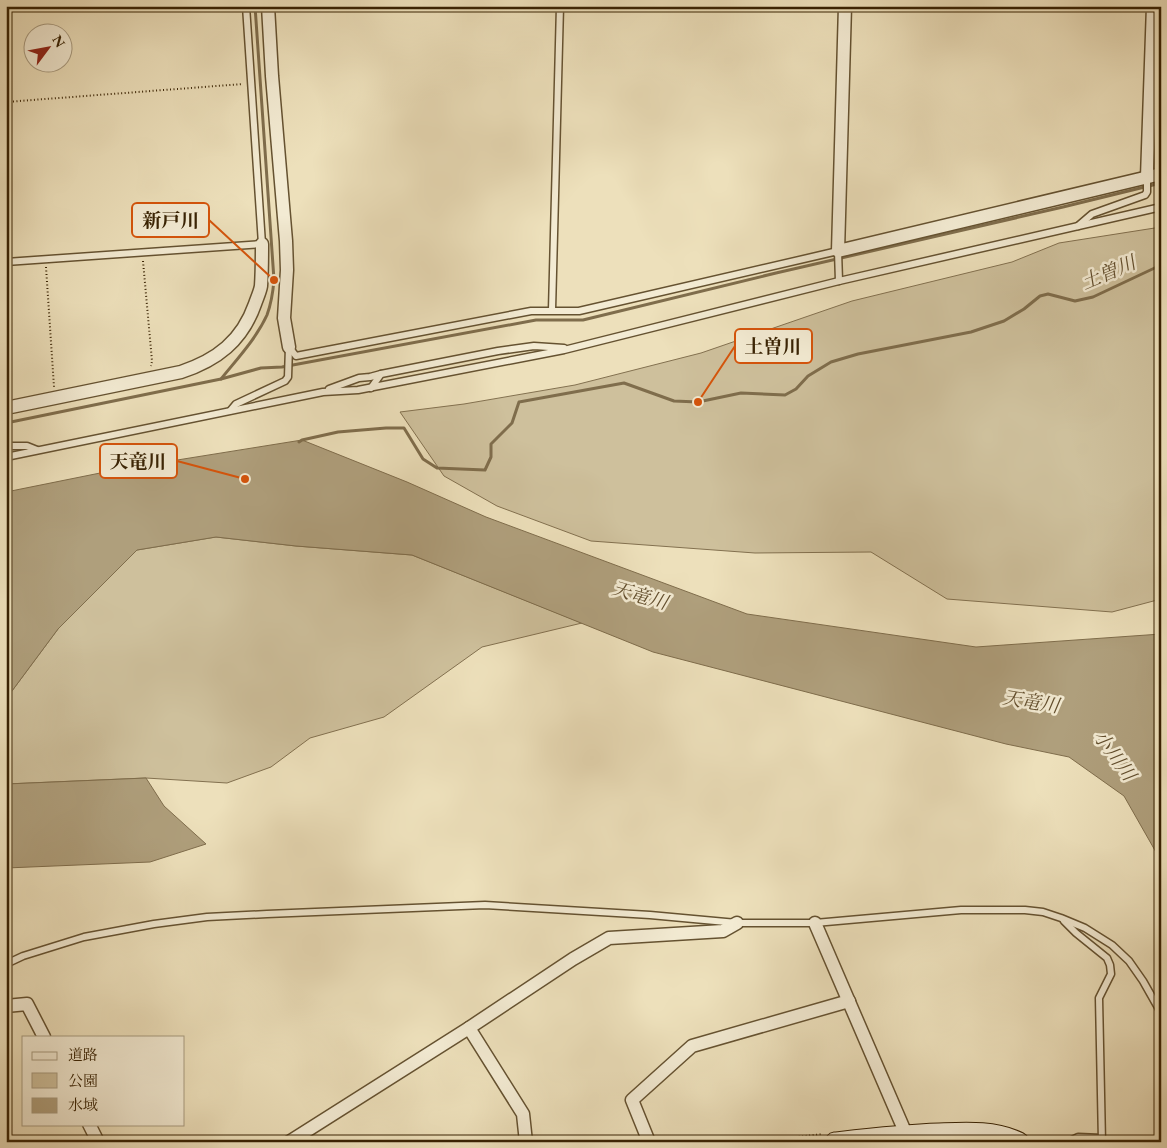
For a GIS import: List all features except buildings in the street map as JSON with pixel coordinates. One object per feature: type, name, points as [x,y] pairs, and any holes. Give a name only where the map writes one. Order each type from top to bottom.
[{"type":"street","points":[[268,6],[286,241],[287,270],[284,318],[288,354]]},
{"type":"street","points":[[845,6],[838,257],[1161,174]]},
{"type":"street","points":[[1147,179],[1153,6]]},
{"type":"street","points":[[6,408],[181,372],[208,361],[230,345],[252,312],[261,288],[264,243]]},
{"type":"street","points":[[289,1142],[469,1028],[573,959],[609,938],[723,932],[737,923]]},
{"type":"street","points":[[815,923],[908,1138]]},
{"type":"street","points":[[649,1142],[632,1100],[692,1046],[849,1001]]},
{"type":"street","points":[[6,1006],[27,1004],[43,1036]]},
{"type":"street","points":[[469,1028],[523,1114],[526,1142]]},
{"type":"street","points":[[90,1126],[98,1142]]},
{"type":"street","points":[[835,1142],[970,1132],[992,1134],[1019,1142]]},
{"type":"lane","points":[[6,262],[264,243],[246,6]]},
{"type":"lane","points":[[552,310],[560,6]]},
{"type":"lane","points":[[1077,227],[1092,214],[1145,195],[1147,192],[1147,179]]},
{"type":"lane","points":[[6,457],[323,392],[371,388],[570,349],[839,281],[1161,207]]},
{"type":"lane","points":[[231,410],[236,404],[285,380],[288,377],[288,354],[296,356],[531,311],[579,311],[838,257],[839,281]]},
{"type":"lane","points":[[323,392],[358,378],[498,351],[534,346],[570,349]]},
{"type":"lane","points":[[371,388],[380,374]]},
{"type":"lane","points":[[6,446],[27,446],[38,450]]},
{"type":"lane","points":[[6,964],[23,956],[84,938],[154,924],[267,914],[485,905],[650,915],[737,923],[815,923],[961,910],[1025,910],[1044,912],[1061,918],[1085,928],[1112,945],[1129,961],[1143,981],[1161,1015]]},
{"type":"lane","points":[[1061,918],[1107,958],[1111,974],[1099,998],[1102,1140],[1078,1137],[1068,1142]]},
{"type":"path","points":[[6,102],[252,84]]},
{"type":"path","points":[[142,252],[152,361],[150,378]]},
{"type":"path","points":[[45,259],[54,398]]},
{"type":"green space","points":[[1161,227],[1161,599],[1112,612],[947,599],[871,552],[755,553],[591,541],[497,506],[444,476],[400,412],[464,404],[575,385],[701,353],[852,301],[1012,262],[1059,243]]},
{"type":"green space","points":[[216,537],[296,546],[412,555],[582,623],[482,647],[384,717],[310,738],[271,767],[227,783],[146,778],[6,784],[6,699],[58,629],[137,550]]},
{"type":"water","name":"小川川","points":[[302,440],[407,482],[486,517],[747,614],[976,647],[1161,634],[1161,861],[1124,796],[1069,757],[1006,744],[653,652],[412,555],[296,546],[216,537],[137,550],[58,629],[6,699],[6,492],[115,470]]},
{"type":"water","points":[[146,778],[164,806],[206,844],[150,862],[6,868],[6,784]]},
{"type":"waterway","points":[[221,379],[263,324],[270,307],[274,280],[255,6]]},
{"type":"waterway","points":[[6,423],[221,379],[261,368],[282,367],[536,320],[583,320],[1161,183]]},
{"type":"waterway","name":"土曽川","points":[[299,442],[338,432],[404,428],[423,459],[437,468],[485,470],[491,457],[491,444],[512,423],[519,402],[624,383],[674,401],[698,402],[741,393],[785,395],[796,389],[808,376],[831,362],[858,354],[971,332],[1004,321],[1024,309],[1040,296],[1048,294],[1075,301],[1093,297],[1161,265]]},
{"type":"place","name":"新戸川","points":[[274,280]]},
{"type":"place","name":"土曽川","points":[[698,402]]},
{"type":"place","name":"天竜川","points":[[245,479]]}]
